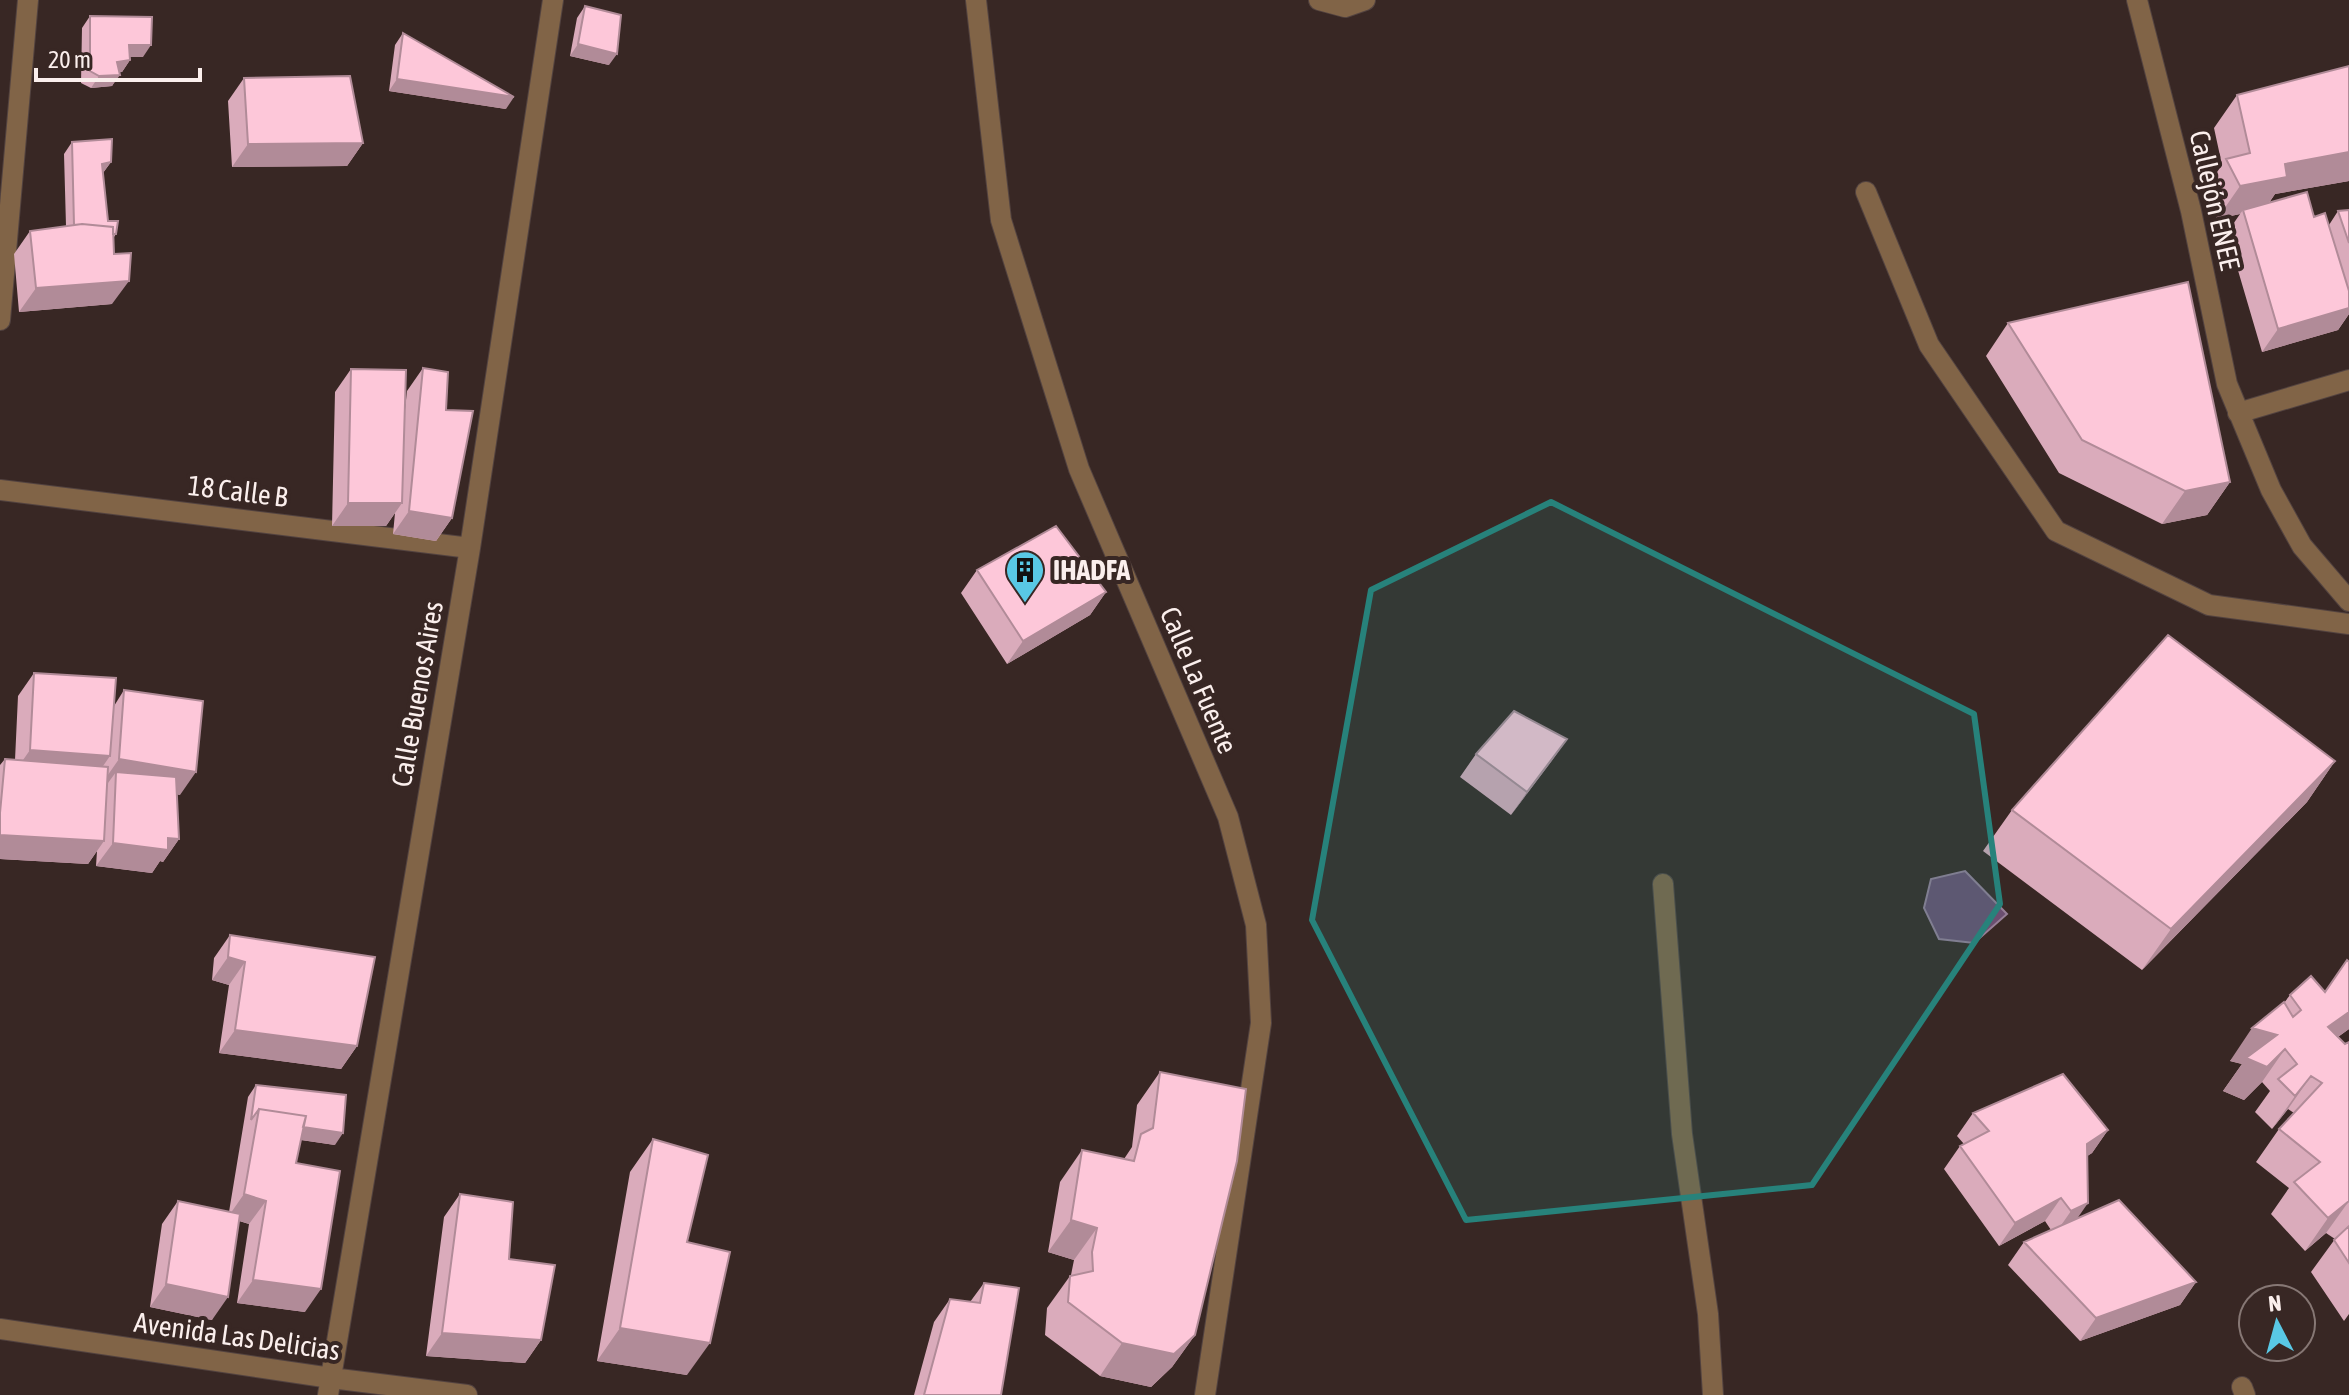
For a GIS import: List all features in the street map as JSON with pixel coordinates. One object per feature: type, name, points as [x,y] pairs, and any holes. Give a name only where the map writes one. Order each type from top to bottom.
[{"type":"street","points":[[0,320],[28,0]]},
{"type":"street","name":"Calle Buenos Aires","points":[[329,1386],[470,548],[553,0]]},
{"type":"street","name":"Calle La Fuente","points":[[976,0],[1001,220],[1079,469],[1228,817],[1256,925],[1261,1023],[1205,1395]]},
{"type":"street","points":[[1319,0],[1345,7],[1365,0]]},
{"type":"street","name":"Callejón ENEE","points":[[2137,0],[2191,211],[2227,384],[2271,490],[2302,546],[2349,601]]},
{"type":"street","points":[[1866,192],[1929,345],[2056,531],[2209,605],[2349,624]]},
{"type":"street","points":[[2238,413],[2349,380]]},
{"type":"street","name":"18 Calle B","points":[[0,490],[470,548]]},
{"type":"street","points":[[1663,884],[1682,1134],[1708,1314],[1713,1395]]},
{"type":"street","name":"Avenida Las Delicias","points":[[0,1329],[329,1386],[467,1395]]},
{"type":"highlighted area","points":[[1551,502],[1974,714],[2000,904],[1812,1185],[1466,1220],[1312,920],[1371,590]]},
{"type":"shaded area","points":[[1965,871],[2007,914],[1974,943],[1939,939],[1924,908],[1931,879]]},
{"type":"building","points":[[585,6],[621,15],[617,54],[578,44]]},
{"type":"building","points":[[90,16],[152,17],[151,45],[129,45],[130,60],[117,62],[120,75],[99,76],[90,71]]},
{"type":"building","points":[[403,33],[514,97],[397,79]]},
{"type":"building","points":[[2349,66],[2349,152],[2285,164],[2287,177],[2240,186],[2226,159],[2250,153],[2237,95]]},
{"type":"building","points":[[350,76],[363,143],[248,144],[244,78]]},
{"type":"building","points":[[112,139],[111,162],[102,164],[108,221],[118,221],[116,234],[113,234],[113,227],[74,225],[72,142]]},
{"type":"building","points":[[2307,192],[2314,217],[2325,213],[2349,291],[2349,308],[2278,329],[2243,210]]},
{"type":"building","points":[[2349,210],[2349,243],[2338,211]]},
{"type":"building","points":[[82,224],[113,227],[114,254],[131,253],[129,281],[36,288],[30,231]]},
{"type":"building","points":[[2188,282],[2230,482],[2185,491],[2082,440],[2008,323]]},
{"type":"building","points":[[423,368],[448,372],[446,410],[473,411],[452,518],[409,511]]},
{"type":"building","points":[[351,369],[406,370],[402,503],[348,503]]},
{"type":"building","name":"IHADFA","points":[[1056,526],[1106,592],[1023,641],[977,570]]},
{"type":"building","points":[[2168,635],[2335,761],[2171,929],[2012,810]]},
{"type":"building","points":[[34,673],[116,678],[110,756],[30,750]]},
{"type":"building","points":[[124,690],[203,701],[196,772],[119,759]]},
{"type":"building","points":[[1514,711],[1567,739],[1527,792],[1476,754]]},
{"type":"building","points":[[5,759],[108,767],[104,841],[0,835]]},
{"type":"building","points":[[116,772],[176,777],[179,839],[168,838],[168,850],[113,843]]},
{"type":"building","points":[[230,935],[375,957],[357,1046],[235,1030],[245,962],[228,957]]},
{"type":"building","points":[[2347,960],[2349,1012],[2328,1027],[2345,1044],[2349,1042],[2349,1201],[2328,1218],[2294,1182],[2320,1162],[2279,1129],[2322,1083],[2311,1076],[2295,1096],[2278,1079],[2297,1064],[2285,1049],[2267,1067],[2246,1058],[2277,1035],[2252,1028],[2284,1002],[2293,1017],[2301,1010],[2290,995],[2311,976],[2325,992]]},
{"type":"building","points":[[1160,1072],[1246,1089],[1237,1161],[1195,1335],[1174,1354],[1122,1343],[1068,1302],[1070,1276],[1093,1271],[1092,1252],[1097,1228],[1071,1220],[1082,1150],[1134,1161],[1141,1134],[1153,1128]]},
{"type":"building","points":[[2063,1074],[2108,1130],[2087,1144],[2088,1203],[2071,1211],[2061,1198],[2015,1223],[1960,1146],[1989,1131],[1973,1113]]},
{"type":"building","points":[[256,1085],[346,1095],[343,1133],[303,1127],[306,1116],[259,1109],[251,1120]]},
{"type":"building","points":[[259,1109],[306,1116],[296,1163],[340,1171],[321,1289],[253,1280],[266,1201],[244,1194]]},
{"type":"building","points":[[653,1139],[708,1155],[687,1242],[730,1252],[710,1343],[620,1328]]},
{"type":"building","points":[[460,1194],[513,1202],[509,1259],[555,1265],[541,1340],[442,1333]]},
{"type":"building","points":[[2119,1200],[2196,1282],[2096,1318],[2024,1242]]},
{"type":"building","points":[[178,1201],[240,1214],[228,1297],[166,1284]]},
{"type":"building","points":[[2349,1226],[2349,1263],[2334,1240]]},
{"type":"building","points":[[984,1283],[1019,1288],[1001,1395],[924,1395],[950,1299],[980,1303]]},
{"type":"place","name":"IHADFA","points":[[1025,604]]}]
